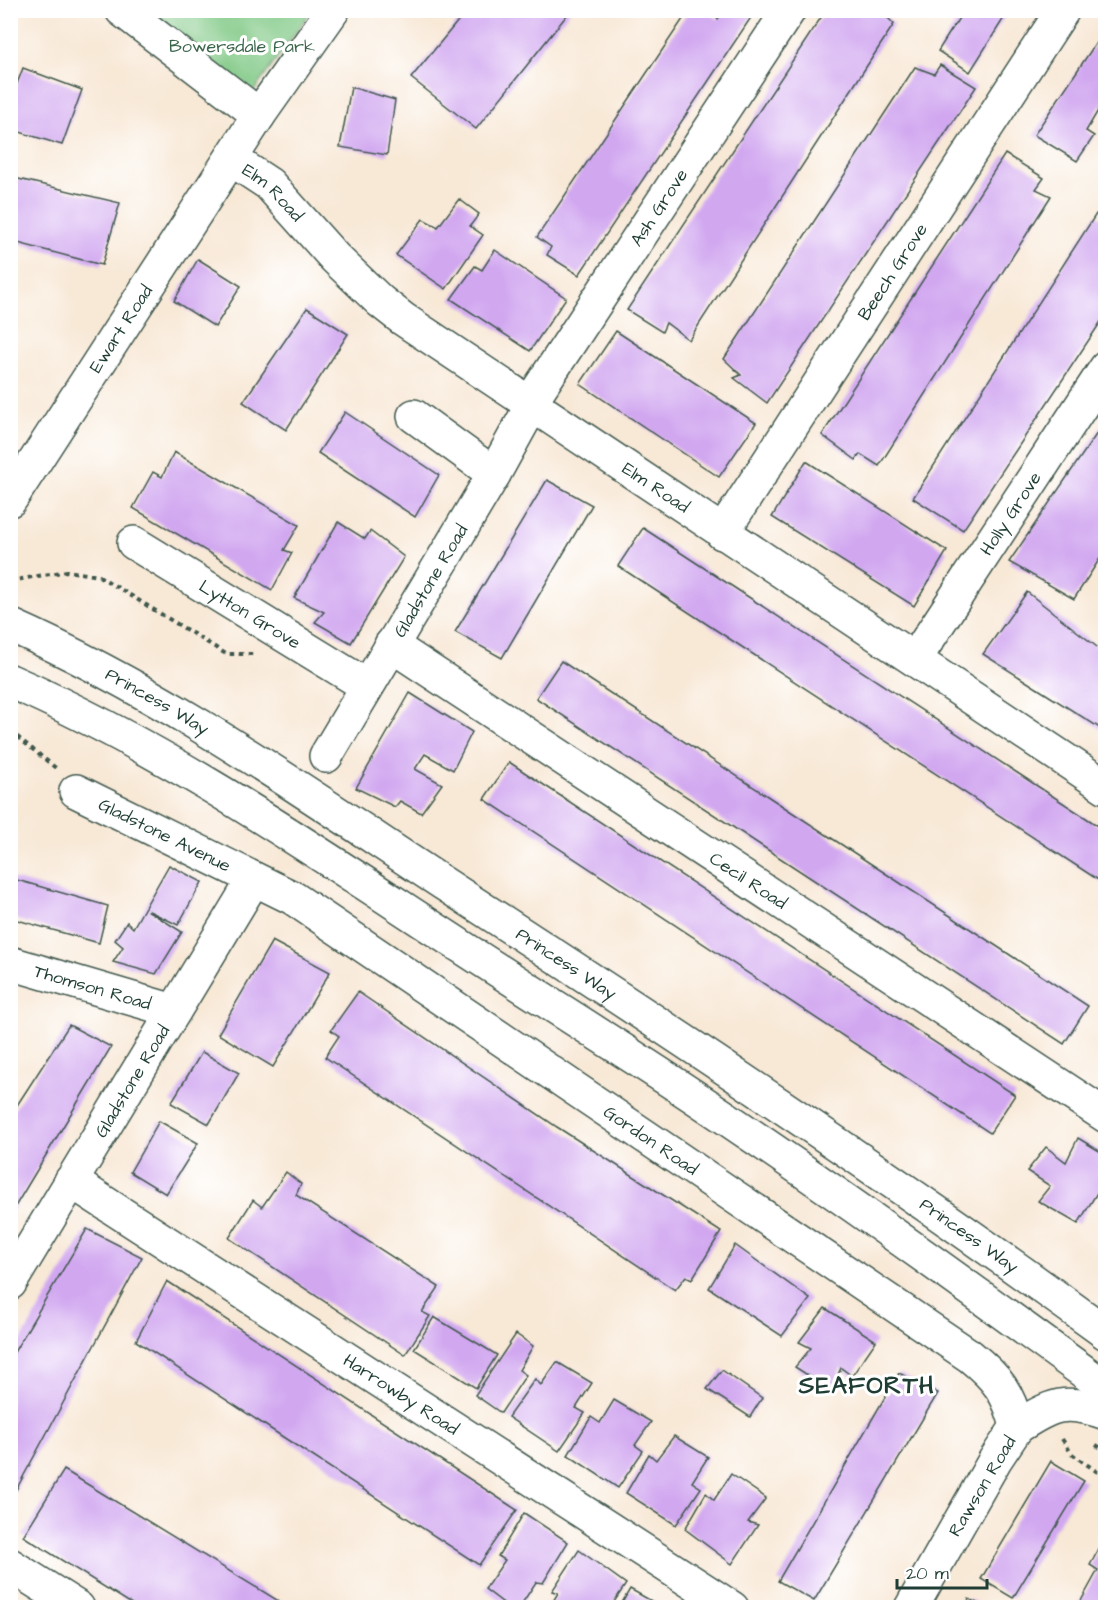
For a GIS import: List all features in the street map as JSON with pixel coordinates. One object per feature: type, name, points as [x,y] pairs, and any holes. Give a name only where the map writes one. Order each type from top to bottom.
[{"type":"main road","points":[[122,10],[259,115]]},
{"type":"main road","name":"Ewart Road","points":[[10,500],[259,115],[333,10]]},
{"type":"main road","name":"Ash Grove","points":[[532,405],[539,389],[789,10]]},
{"type":"main road","name":"Beech Grove","points":[[722,533],[1063,10]]},
{"type":"main road","name":"Elm Road","points":[[231,159],[269,184],[322,245],[380,301],[411,324],[1106,787]]},
{"type":"main road","name":"Holly Grove","points":[[915,659],[1106,368]]},
{"type":"main road","name":"Gladstone Road","points":[[326,756],[494,474],[532,405]]},
{"type":"main road","points":[[414,416],[494,474]]},
{"type":"main road","name":"Lytton Grove","points":[[134,543],[367,686]]},
{"type":"main road","name":"Princess Way","points":[[10,625],[122,681],[183,716],[353,824],[740,1078],[1106,1333]]},
{"type":"main road","name":"Cecil Road","points":[[391,645],[1106,1116]]},
{"type":"main road","points":[[10,681],[45,696],[168,760],[382,895],[746,1131],[968,1287],[1106,1388]]},
{"type":"main road","name":"Gladstone Avenue","points":[[76,791],[254,879]]},
{"type":"main road","name":"Gladstone Road","points":[[10,1283],[254,879]]},
{"type":"main road","name":"Gordon Road","points":[[254,879],[293,897],[970,1356],[1000,1383],[1013,1411],[1017,1427]]},
{"type":"main road","name":"Thomson Road","points":[[10,963],[174,1011]]},
{"type":"main road","name":"Harrowby Road","points":[[71,1181],[732,1608]]},
{"type":"main road","points":[[1017,1427],[1046,1409],[1060,1405],[1075,1404],[1106,1413]]},
{"type":"main road","name":"Rawson Road","points":[[911,1608],[999,1453],[1017,1427]]},
{"type":"main road","points":[[10,1565],[78,1608]]},
{"type":"path","points":[[10,581],[67,571],[99,576],[226,654],[274,653],[285,636]]},
{"type":"path","points":[[10,731],[68,776],[76,791]]},
{"type":"path","points":[[1061,1437],[1072,1454],[1106,1478]]},
{"type":"green space","name":"Bowersdale Park","points":[[151,11],[311,11],[250,97],[211,67]]},
{"type":"building","points":[[467,10],[571,10],[476,129],[411,78]]},
{"type":"building","points":[[689,10],[705,10],[718,19],[723,10],[756,10],[579,275],[547,255],[551,247],[537,237]]},
{"type":"building","points":[[826,10],[880,10],[894,24],[689,340],[666,323],[662,332],[627,310]]},
{"type":"building","points":[[964,10],[1009,10],[970,72],[938,51]]},
{"type":"building","points":[[1106,28],[1106,97],[1086,131],[1094,136],[1077,161],[1034,135]]},
{"type":"building","points":[[940,65],[976,87],[767,403],[734,378],[741,375],[724,359],[915,67],[934,74]]},
{"type":"building","points":[[23,68],[82,90],[62,145],[10,129],[10,102]]},
{"type":"building","points":[[351,87],[395,100],[387,155],[340,147]]},
{"type":"building","points":[[1005,154],[1044,178],[1036,189],[1051,196],[879,466],[860,454],[856,460],[822,435]]},
{"type":"building","points":[[10,177],[120,203],[102,265],[10,241]]},
{"type":"building","points":[[459,199],[479,214],[470,226],[483,235],[446,289],[396,255],[423,219],[438,227]]},
{"type":"building","points":[[1096,214],[1106,222],[1106,314],[963,530],[913,498]]},
{"type":"building","points":[[495,250],[566,298],[530,351],[451,299],[475,266],[482,270]]},
{"type":"building","points":[[198,259],[241,286],[215,327],[174,301]]},
{"type":"building","points":[[307,308],[348,334],[286,430],[243,402]]},
{"type":"building","points":[[616,331],[756,423],[719,477],[580,384]]},
{"type":"building","points":[[345,412],[439,475],[415,517],[318,453]]},
{"type":"building","points":[[1106,420],[1106,549],[1074,599],[1009,562]]},
{"type":"building","points":[[174,452],[299,525],[284,550],[292,553],[272,590],[133,508],[153,472],[162,477]]},
{"type":"building","points":[[806,461],[947,551],[914,606],[772,517]]},
{"type":"building","points":[[547,480],[592,505],[502,658],[455,632]]},
{"type":"building","points":[[338,522],[365,539],[370,531],[404,557],[351,643],[315,622],[324,612],[294,598]]},
{"type":"building","points":[[643,528],[1106,831],[1106,885],[618,566]]},
{"type":"building","points":[[1027,592],[1106,654],[1106,732],[983,654]]},
{"type":"building","points":[[561,661],[1088,1006],[1064,1044],[536,698]]},
{"type":"building","points":[[410,693],[472,732],[453,770],[425,754],[415,769],[442,784],[421,813],[400,801],[395,807],[356,788]]},
{"type":"building","points":[[509,762],[1015,1095],[990,1133],[484,799]]},
{"type":"building","points":[[169,865],[202,882],[178,925],[147,910],[182,932],[156,974],[113,962],[123,947],[115,940],[127,922],[133,928]]},
{"type":"building","points":[[10,878],[108,906],[99,943],[10,918]]},
{"type":"building","points":[[272,941],[330,972],[273,1067],[218,1034]]},
{"type":"building","points":[[358,992],[557,1127],[721,1232],[692,1279],[686,1276],[675,1290],[325,1057],[339,1036],[331,1030]]},
{"type":"building","points":[[69,1025],[111,1047],[10,1215],[10,1116]]},
{"type":"building","points":[[1106,1050],[1106,1063],[1100,1060]]},
{"type":"building","points":[[202,1052],[239,1073],[209,1124],[171,1103]]},
{"type":"building","points":[[159,1121],[198,1143],[166,1194],[130,1172]]},
{"type":"building","points":[[1078,1138],[1106,1155],[1106,1178],[1078,1224],[1038,1201],[1050,1186],[1027,1171],[1046,1147],[1066,1162]]},
{"type":"building","points":[[286,1172],[301,1184],[296,1195],[439,1287],[422,1312],[430,1316],[405,1355],[229,1238],[253,1200],[262,1207]]},
{"type":"building","points":[[87,1229],[142,1257],[10,1501],[10,1359]]},
{"type":"building","points":[[735,1245],[810,1299],[782,1336],[709,1288]]},
{"type":"building","points":[[167,1281],[517,1510],[479,1565],[136,1341]]},
{"type":"building","points":[[825,1308],[876,1341],[852,1376],[841,1368],[831,1390],[795,1367],[811,1348],[799,1342]]},
{"type":"building","points":[[434,1317],[497,1355],[476,1388],[414,1349]]},
{"type":"building","points":[[516,1334],[533,1346],[519,1370],[526,1375],[501,1413],[475,1395]]},
{"type":"building","points":[[557,1362],[592,1383],[576,1408],[585,1413],[559,1451],[508,1417],[535,1379],[541,1385]]},
{"type":"building","points":[[722,1370],[762,1398],[750,1417],[707,1389]]},
{"type":"building","points":[[899,1373],[938,1393],[814,1601],[778,1581]]},
{"type":"building","points":[[614,1400],[651,1422],[635,1445],[643,1451],[618,1488],[568,1455],[591,1417],[600,1423]]},
{"type":"building","points":[[674,1436],[708,1457],[692,1482],[701,1488],[676,1525],[626,1493],[649,1454],[656,1460]]},
{"type":"building","points":[[1051,1461],[1084,1481],[1013,1598],[981,1579]]},
{"type":"building","points":[[64,1470],[290,1608],[138,1608],[23,1536]]},
{"type":"building","points":[[731,1474],[766,1498],[748,1522],[758,1525],[732,1564],[685,1529],[706,1493],[714,1500]]},
{"type":"building","points":[[524,1513],[568,1542],[543,1583],[536,1582],[519,1608],[510,1608],[485,1589],[505,1560],[498,1556]]},
{"type":"building","points":[[1106,1536],[1106,1608],[1077,1608],[1098,1570],[1090,1565]]},
{"type":"building","points":[[579,1550],[626,1584],[610,1608],[549,1608],[558,1593],[552,1591]]},
{"type":"building","points":[[630,1589],[664,1608],[619,1608]]},
{"type":"building","points":[[969,1599],[987,1608],[964,1608]]},
{"type":"building","points":[[10,1600],[22,1608],[10,1608]]},
{"type":"district","name":"SEAFORTH","points":[[867,1385]]}]
